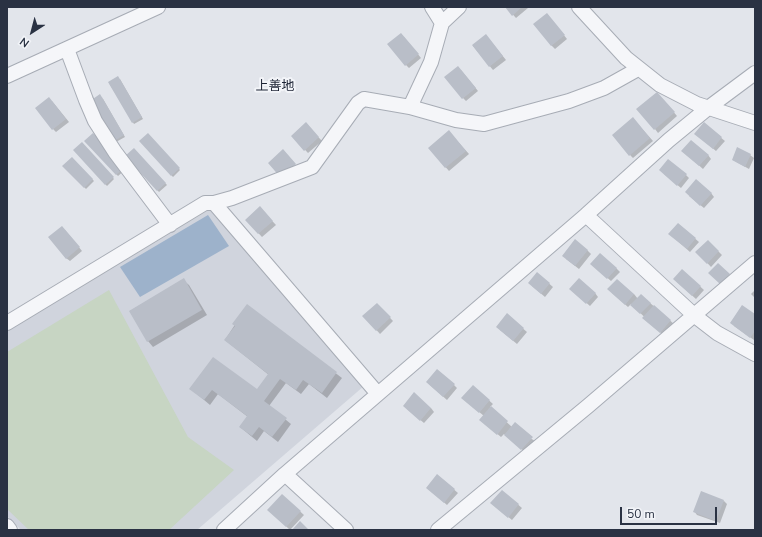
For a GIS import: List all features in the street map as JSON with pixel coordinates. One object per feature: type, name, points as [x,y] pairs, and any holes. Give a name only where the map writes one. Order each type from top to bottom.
[{"type":"street","points":[[7,76],[158,7]]},
{"type":"street","points":[[432,7],[442,24]]},
{"type":"street","points":[[410,107],[431,62],[442,24],[459,7]]},
{"type":"street","points":[[579,7],[601,33],[638,70],[660,85],[697,104],[755,123]]},
{"type":"street","points":[[67,49],[86,100],[96,121],[115,152],[170,225]]},
{"type":"street","points":[[7,323],[206,204],[214,204],[232,198],[312,167],[358,103],[364,98],[410,107],[456,120],[484,124],[570,101],[604,88],[638,70]]},
{"type":"street","points":[[224,530],[285,474],[586,215],[669,140],[708,108],[755,74]]},
{"type":"street","points":[[214,204],[378,394]]},
{"type":"street","points":[[586,215],[694,316],[717,333],[755,354]]},
{"type":"street","points":[[438,530],[694,316],[755,263]]},
{"type":"street","points":[[285,474],[346,530]]},
{"type":"street","points":[[7,526],[10,530]]},
{"type":"shaded area","points":[[207,211],[211,211],[364,386],[197,530],[21,530],[7,516],[7,331]]},
{"type":"green space","points":[[109,290],[188,437],[234,470],[169,530],[29,530],[7,509],[7,352]]},
{"type":"water","points":[[208,215],[229,246],[140,297],[120,267]]},
{"type":"building","points":[[505,7],[522,7],[512,16]]},
{"type":"building","points":[[547,13],[565,35],[551,46],[533,24]]},
{"type":"building","points":[[401,33],[419,54],[405,66],[387,44]]},
{"type":"building","points":[[486,34],[503,56],[489,67],[472,45]]},
{"type":"building","points":[[458,66],[476,88],[462,99],[444,77]]},
{"type":"building","points":[[118,76],[142,117],[132,123],[108,82]]},
{"type":"building","points":[[657,92],[675,112],[654,130],[636,109]]},
{"type":"building","points":[[100,94],[124,135],[114,141],[90,101]]},
{"type":"building","points":[[49,97],[66,119],[52,130],[35,108]]},
{"type":"building","points":[[633,117],[650,138],[629,156],[612,135]]},
{"type":"building","points":[[306,122],[319,137],[304,151],[291,136]]},
{"type":"building","points":[[704,122],[722,137],[713,149],[694,134]]},
{"type":"building","points":[[449,130],[466,151],[445,168],[428,148]]},
{"type":"building","points":[[93,133],[125,167],[116,175],[84,141]]},
{"type":"building","points":[[148,133],[180,168],[171,176],[139,141]]},
{"type":"building","points":[[691,140],[709,155],[699,166],[681,151]]},
{"type":"building","points":[[82,142],[114,177],[105,185],[73,150]]},
{"type":"building","points":[[737,147],[751,154],[745,167],[732,160]]},
{"type":"building","points":[[134,148],[166,183],[157,191],[125,156]]},
{"type":"building","points":[[283,149],[296,164],[281,178],[268,163]]},
{"type":"building","points":[[72,157],[93,179],[84,188],[62,166]]},
{"type":"building","points":[[668,159],[687,174],[677,186],[659,170]]},
{"type":"building","points":[[696,179],[712,193],[700,206],[685,192]]},
{"type":"building","points":[[260,206],[273,221],[258,234],[245,220]]},
{"type":"building","points":[[678,223],[696,238],[687,249],[668,234]]},
{"type":"building","points":[[62,226],[80,247],[66,259],[48,237]]},
{"type":"building","points":[[575,239],[588,250],[575,266],[562,256]]},
{"type":"building","points":[[708,240],[719,251],[707,264],[695,252]]},
{"type":"building","points":[[600,253],[617,268],[607,279],[590,264]]},
{"type":"building","points":[[718,263],[730,274],[720,284],[708,273]]},
{"type":"building","points":[[682,269],[701,286],[692,296],[673,279]]},
{"type":"building","points":[[537,272],[550,283],[541,294],[528,283]]},
{"type":"building","points":[[184,278],[202,310],[147,342],[129,311]]},
{"type":"building","points":[[579,278],[596,293],[586,304],[569,289]]},
{"type":"building","points":[[617,279],[634,294],[625,305],[607,289]]},
{"type":"building","points":[[641,294],[651,303],[640,314],[630,305]]},
{"type":"building","points":[[377,303],[391,317],[376,331],[362,316]]},
{"type":"building","points":[[247,304],[337,372],[322,393],[303,380],[296,390],[280,379],[264,401],[287,418],[272,437],[259,427],[252,436],[239,427],[247,416],[212,390],[204,400],[189,389],[213,357],[257,389],[268,374],[224,340],[235,326],[232,324]]},
{"type":"building","points":[[654,305],[671,320],[660,333],[642,318]]},
{"type":"building","points":[[742,305],[755,314],[755,331],[750,338],[730,323]]},
{"type":"building","points":[[507,313],[524,328],[513,341],[496,327]]},
{"type":"building","points":[[437,369],[455,384],[443,397],[426,382]]},
{"type":"building","points":[[473,385],[490,400],[479,413],[461,398]]},
{"type":"building","points":[[414,392],[431,408],[420,421],[403,406]]},
{"type":"building","points":[[491,406],[508,421],[497,435],[479,420]]},
{"type":"building","points":[[515,422],[533,437],[521,450],[504,435]]},
{"type":"building","points":[[437,474],[455,489],[444,503],[426,488]]},
{"type":"building","points":[[502,490],[519,504],[508,518],[490,503]]},
{"type":"building","points":[[701,491],[724,500],[716,521],[693,512]]},
{"type":"building","points":[[282,494],[301,511],[286,527],[267,510]]},
{"type":"building","points":[[300,521],[309,530],[292,530]]},
{"type":"district","name":"上善地","points":[[275,87]]}]
